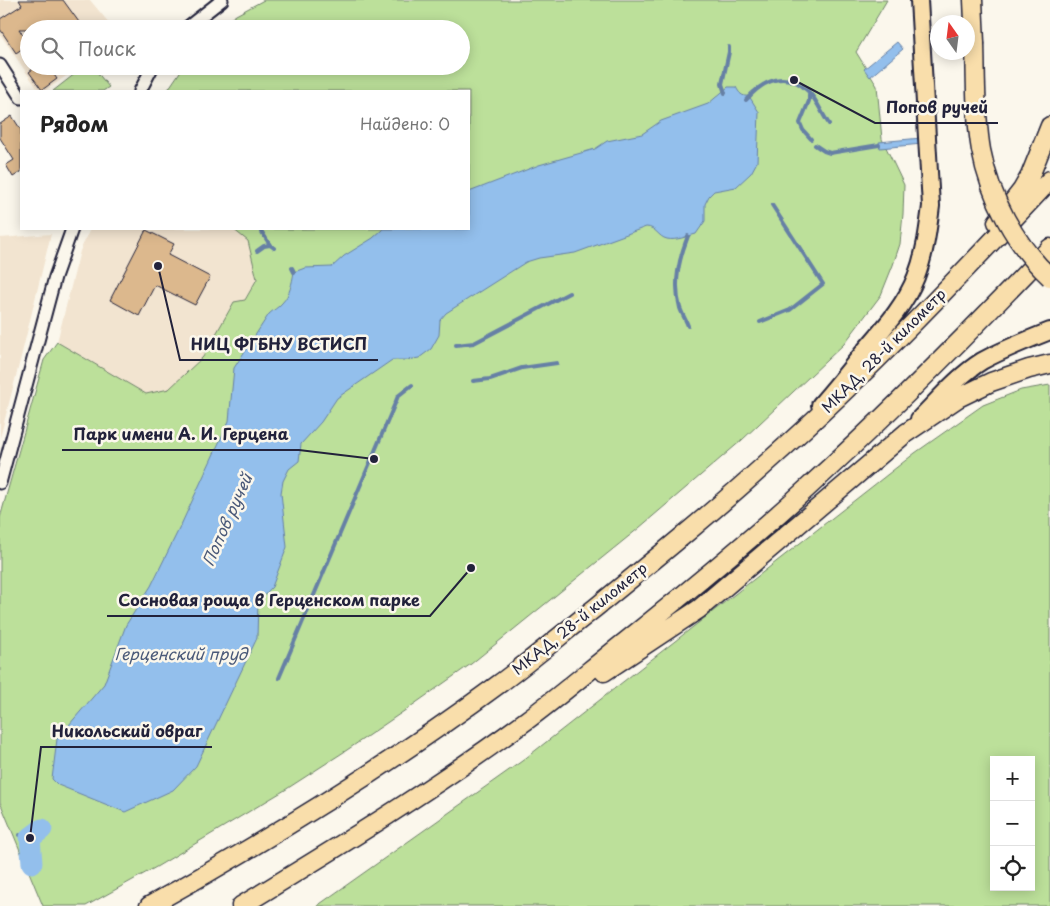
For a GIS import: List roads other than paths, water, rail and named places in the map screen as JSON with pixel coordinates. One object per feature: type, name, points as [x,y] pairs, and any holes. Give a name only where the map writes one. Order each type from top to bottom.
[{"type":"highway","points":[[973,0],[978,118],[981,150],[990,183],[1002,212],[1022,245],[1050,277]]},
{"type":"highway","points":[[921,316],[1022,190],[1034,168],[1050,126]]},
{"type":"highway","name":"МКАД, 28-й километр","points":[[149,906],[379,768],[501,682],[669,547],[771,460],[921,316],[1050,180]]},
{"type":"highway","points":[[467,763],[529,719],[748,541],[869,431],[998,303],[1050,248]]},
{"type":"highway","points":[[240,906],[404,806],[699,609],[906,433],[958,398],[991,382],[1050,364]]},
{"type":"main road","points":[[771,460],[828,396],[893,317],[916,277],[928,232],[931,206],[919,2]]},
{"type":"main road","points":[[906,433],[951,386],[981,362],[1018,343],[1050,331]]},
{"type":"street","points":[[196,20],[222,0]]},
{"type":"street","points":[[0,65],[20,96]]},
{"type":"street","points":[[141,90],[148,75]]},
{"type":"street","points":[[0,483],[50,294],[72,230]]},
{"type":"water","points":[[897,42],[903,49],[870,77],[864,69]]},
{"type":"water","name":"Герценский пруд","points":[[728,87],[736,87],[741,94],[749,96],[759,112],[757,162],[751,173],[736,187],[714,191],[709,196],[705,204],[705,221],[696,234],[678,239],[667,239],[646,227],[575,253],[539,258],[526,262],[446,313],[440,320],[439,335],[431,349],[419,358],[392,360],[337,398],[321,422],[301,444],[299,461],[289,469],[283,481],[281,493],[287,547],[272,587],[258,602],[257,638],[196,766],[173,790],[125,812],[58,785],[52,779],[57,739],[104,684],[126,625],[151,586],[229,421],[234,368],[269,314],[287,296],[294,272],[305,268],[332,267],[344,256],[373,238],[382,230],[470,230],[470,192],[539,165],[595,149],[607,141],[642,134],[661,121],[708,104]]},
{"type":"water","points":[[921,138],[922,144],[880,148],[879,142]]},
{"type":"waterway","points":[[725,93],[722,84],[729,47]]},
{"type":"waterway","name":"Попов ручей","points":[[746,100],[768,82],[784,79],[792,81],[800,84],[808,91],[829,124]]},
{"type":"waterway","points":[[809,94],[809,101],[800,123],[811,139]]},
{"type":"waterway","points":[[815,145],[830,153],[879,145]]},
{"type":"waterway","points":[[760,322],[790,310],[823,284],[772,205]]},
{"type":"waterway","points":[[261,230],[270,245]]},
{"type":"waterway","points":[[688,236],[682,253],[677,280],[680,308],[688,326]]},
{"type":"waterway","points":[[257,251],[264,246],[270,245],[274,248]]},
{"type":"waterway","points":[[292,268],[294,272]]},
{"type":"waterway","points":[[456,345],[474,343],[569,293]]},
{"type":"waterway","points":[[473,381],[490,379],[522,368],[557,363]]},
{"type":"waterway","points":[[279,678],[398,396],[412,385]]},
{"type":"waterway","points":[[32,863],[30,838],[42,829]]},
{"type":"waterway","points":[[20,835],[30,838]]},
{"type":"place","name":"Попов ручей","points":[[794,80]]},
{"type":"place","name":"НИЦ ФГБНУ ВСТИСП","points":[[158,266]]},
{"type":"place","name":"Парк имени А. И. Герцена","points":[[374,459]]},
{"type":"place","name":"Сосновая роща в Герценском парке","points":[[471,568]]},
{"type":"place","name":"Никольский овраг","points":[[30,838]]}]
